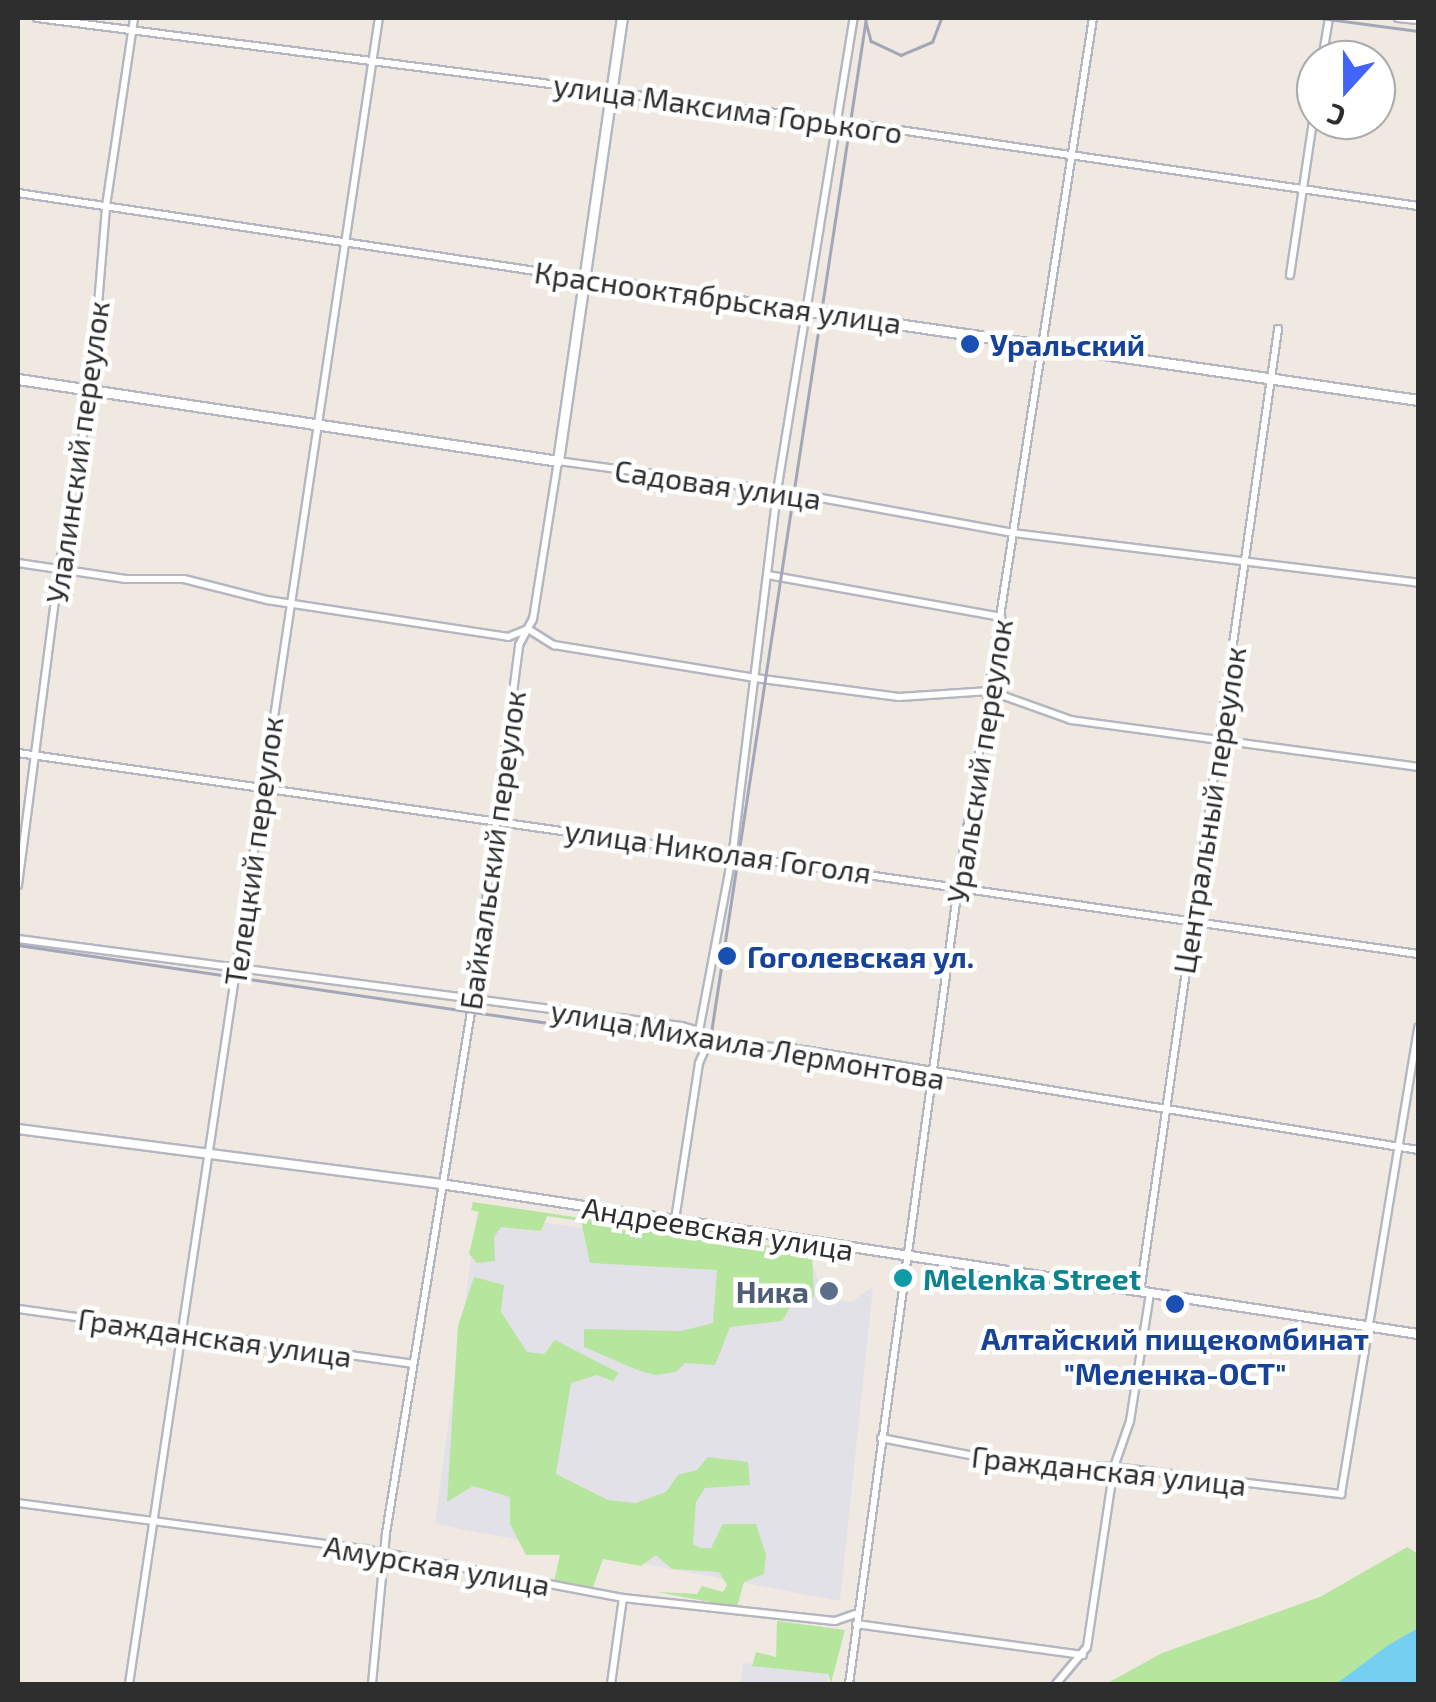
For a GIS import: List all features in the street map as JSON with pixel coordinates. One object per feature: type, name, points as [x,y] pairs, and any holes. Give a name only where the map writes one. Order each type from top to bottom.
[{"type":"main road","name":"Байкальский переулок","points":[[558,461],[622,18]]},
{"type":"main road","name":"Краснооктябрьская улица","points":[[582,278],[1418,400]]},
{"type":"main road","name":"Садовая улица","points":[[18,379],[558,461]]},
{"type":"street","name":"улица Максима Горького","points":[[37,18],[838,122],[1418,206]]},
{"type":"street","name":"Улалинский переулок","points":[[18,885],[58,569],[91,390],[106,206],[134,18]]},
{"type":"street","name":"Телецкий переулок","points":[[129,1684],[378,18]]},
{"type":"street","points":[[699,1031],[733,851],[777,491],[854,18]]},
{"type":"street","name":"Уральский переулок","points":[[849,1684],[958,888],[1093,18]]},
{"type":"street","points":[[1398,18],[1418,20]]},
{"type":"street","points":[[1290,275],[1310,140]]},
{"type":"street","name":"Краснооктябрьская улица","points":[[18,193],[582,278]]},
{"type":"street","name":"Центральный переулок","points":[[1140,1292],[1189,922],[1250,560],[1269,376],[1278,329]]},
{"type":"street","name":"Садовая улица","points":[[558,461],[777,491],[1014,533],[1418,584]]},
{"type":"street","name":"Байкальский переулок","points":[[372,1684],[388,1556],[386,1533],[499,820],[520,645],[528,630],[558,461]]},
{"type":"street","points":[[18,563],[184,579],[292,604],[508,638],[528,630],[554,645],[899,697],[990,691],[1056,717],[1418,767]]},
{"type":"street","points":[[768,575],[1001,617]]},
{"type":"street","name":"улица Николая Гоголя","points":[[18,753],[35,751],[733,851],[958,888],[1418,954]]},
{"type":"street","name":"улица Михаила Лермонтова","points":[[18,938],[235,971],[699,1031],[708,1043],[792,1048],[934,1076],[1418,1150]]},
{"type":"street","points":[[1373,1327],[1418,1027]]},
{"type":"street","points":[[675,1222],[699,1063],[708,1043]]},
{"type":"street","name":"Андреевская улица","points":[[18,1129],[441,1184],[1418,1334]]},
{"type":"street","points":[[1056,1684],[1084,1655],[1114,1466],[1130,1421],[1150,1294]]},
{"type":"street","name":"Гражданская улица","points":[[18,1310],[413,1364]]},
{"type":"street","name":"Гражданская улица","points":[[881,1438],[1000,1461],[1114,1466],[1337,1496],[1345,1488],[1373,1327]]},
{"type":"street","name":"Амурская улица","points":[[18,1503],[388,1556],[624,1598],[835,1621],[856,1619],[1084,1655]]},
{"type":"street","points":[[611,1684],[624,1598]]},
{"type":"shaded area","points":[[477,1213],[811,1261],[825,1299],[851,1302],[873,1287],[840,1601],[435,1524]]},
{"type":"shaded area","points":[[743,1663],[827,1671],[828,1684],[741,1684]]},
{"type":"green space","points":[[473,1202],[812,1252],[814,1297],[796,1298],[782,1321],[730,1327],[715,1365],[685,1363],[676,1372],[655,1375],[637,1370],[584,1347],[584,1329],[681,1331],[713,1323],[717,1270],[590,1263],[581,1221],[547,1216],[541,1231],[501,1227],[494,1237],[495,1261],[477,1263],[469,1254],[479,1212],[471,1210]]},
{"type":"green space","points":[[474,1277],[504,1285],[501,1312],[527,1352],[544,1354],[555,1340],[619,1373],[613,1381],[597,1375],[571,1383],[556,1474],[608,1500],[636,1503],[666,1492],[678,1475],[697,1470],[708,1457],[748,1462],[750,1485],[705,1488],[696,1502],[693,1544],[701,1548],[711,1548],[723,1524],[756,1524],[766,1555],[764,1574],[744,1582],[737,1607],[657,1592],[697,1594],[702,1586],[723,1592],[727,1585],[719,1572],[672,1569],[656,1555],[641,1566],[603,1559],[593,1587],[554,1582],[560,1555],[526,1555],[510,1524],[510,1497],[473,1486],[447,1502],[458,1326]]},
{"type":"green space","points":[[1407,1547],[1418,1554],[1418,1628],[1336,1684],[1106,1684],[1162,1653],[1320,1597]]},
{"type":"green space","points":[[777,1621],[845,1630],[831,1683],[828,1674],[752,1666],[756,1652],[776,1657]]},
{"type":"water","points":[[1418,1628],[1418,1684],[1336,1684],[1387,1646]]},
{"type":"tram line","points":[[18,945],[685,1043],[711,1033],[866,18]]},
{"type":"tram line","points":[[866,22],[871,41],[901,55],[932,42],[941,18]]},
{"type":"tram line","points":[[1320,18],[1418,31]]},
{"type":"place","name":"Уральский","points":[[970,344]]},
{"type":"place","name":"Гоголевская ул.","points":[[727,956]]},
{"type":"place","name":"Melenka Street","points":[[903,1278]]},
{"type":"place","name":"Ника","points":[[829,1291]]},
{"type":"place","name":"Алтайский пищекомбинат \"Меленка-ОСТ\"","points":[[1175,1304]]}]
